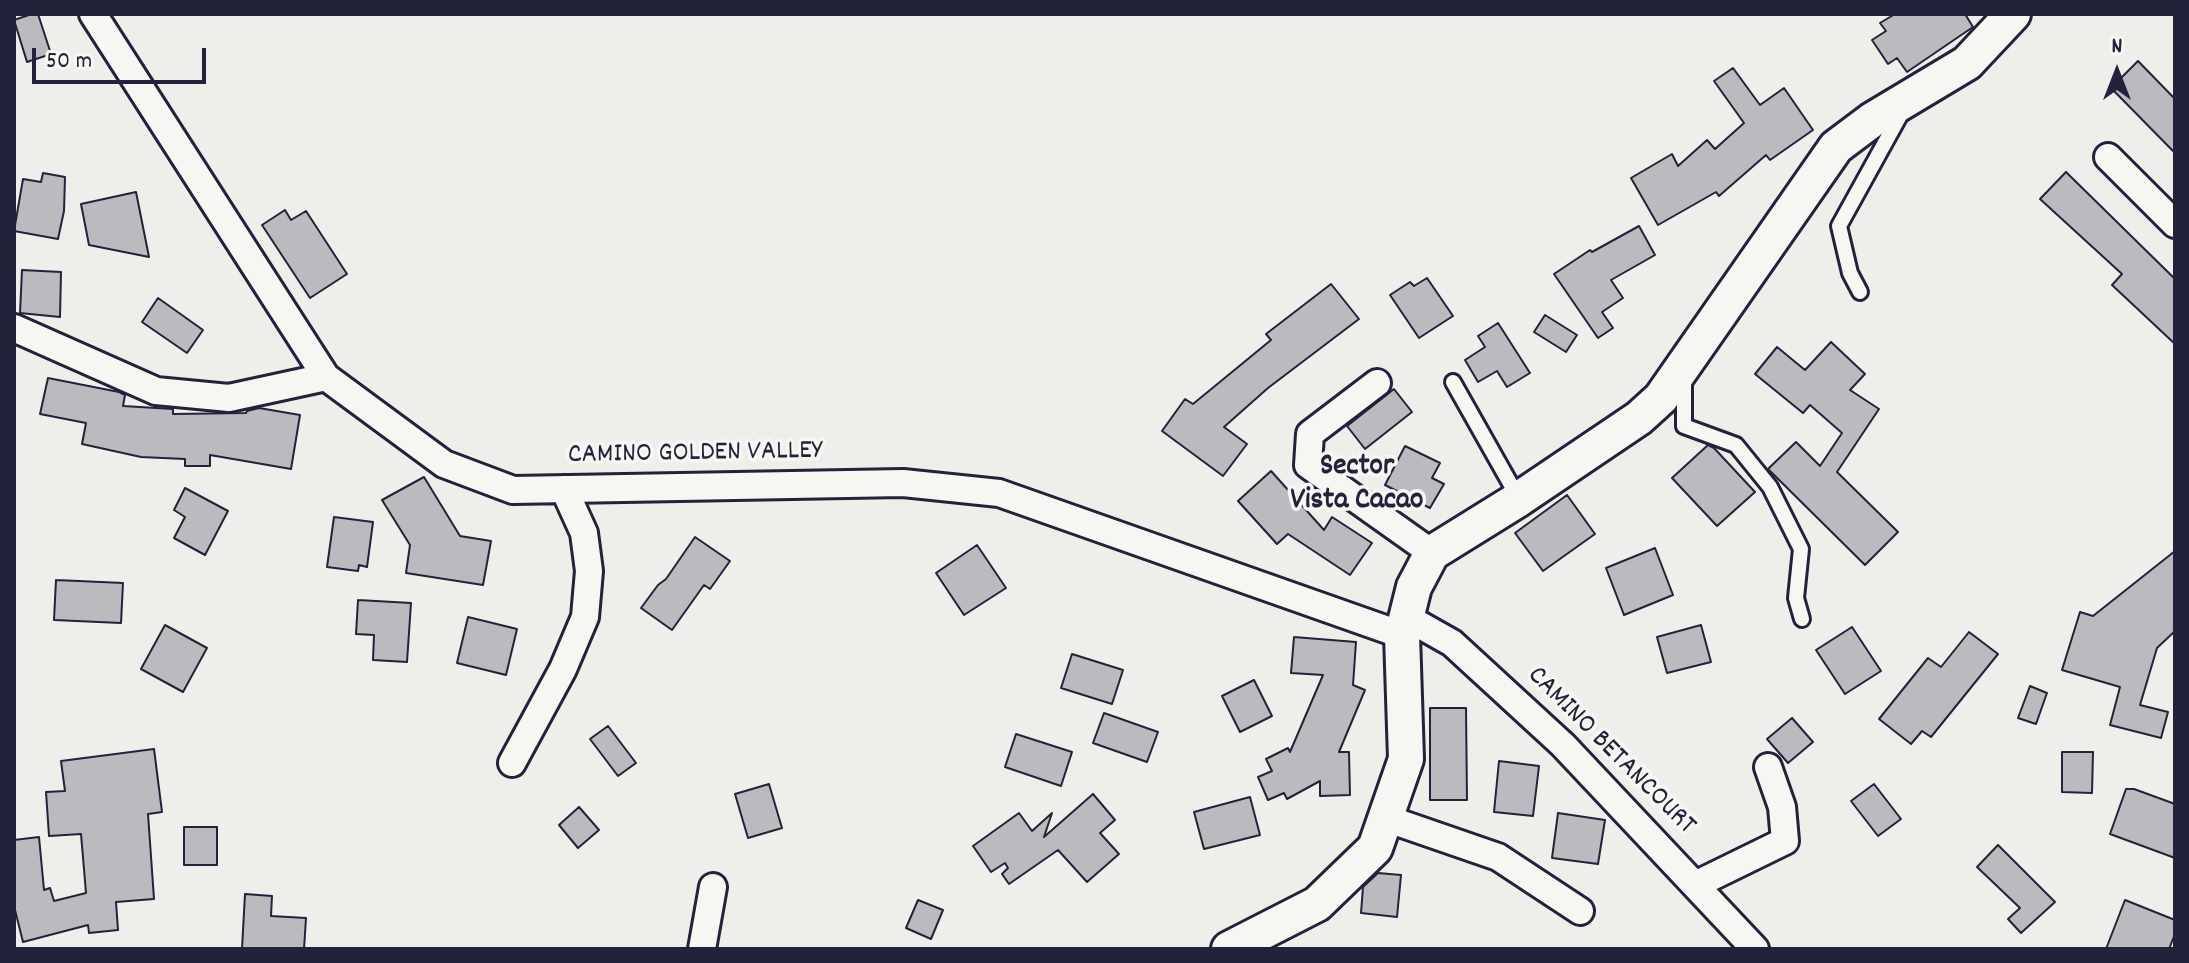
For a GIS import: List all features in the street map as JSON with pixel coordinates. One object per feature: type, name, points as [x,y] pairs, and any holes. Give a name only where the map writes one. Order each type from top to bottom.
[{"type":"street","points":[[14,328],[156,391],[229,398],[326,377],[93,14]]},
{"type":"street","points":[[1235,948],[1317,904],[1375,848],[1406,759],[1404,626],[1414,587],[1432,553],[1639,418],[1661,398],[1836,147],[1872,120],[1967,63],[2013,14]]},
{"type":"street","points":[[2108,157],[2175,224]]},
{"type":"street","name":"CAMINO GOLDEN VALLEY","points":[[326,377],[444,464],[513,490],[903,483],[999,493],[1404,626]]},
{"type":"street","points":[[1377,383],[1310,434],[1308,465],[1432,553]]},
{"type":"street","points":[[512,763],[563,669],[585,617],[589,571],[584,533],[564,489]]},
{"type":"street","name":"CAMINO BETANCOURT","points":[[1404,626],[1452,643],[1563,745],[1755,949]]},
{"type":"street","points":[[1695,885],[1785,841],[1782,807],[1768,767]]},
{"type":"street","points":[[1385,818],[1498,857],[1580,911]]},
{"type":"street","points":[[702,949],[713,887]]},
{"type":"lane","points":[[1860,292],[1850,273],[1839,226],[1912,96]]},
{"type":"lane","points":[[1684,365],[1684,426],[1736,445],[1770,487],[1801,549],[1796,598],[1802,619]]},
{"type":"lane","points":[[1453,382],[1519,499]]},
{"type":"building","points":[[38,14],[51,54],[27,62],[14,20]]},
{"type":"building","points":[[1895,14],[1965,14],[1973,27],[1907,72],[1897,58],[1888,64],[1872,40],[1886,31],[1880,23]]},
{"type":"building","points":[[2138,61],[2175,99],[2175,153],[2111,88]]},
{"type":"building","points":[[1733,68],[1760,105],[1784,88],[1813,130],[1770,160],[1766,155],[1719,196],[1716,192],[1658,225],[1631,178],[1672,154],[1678,166],[1707,140],[1715,149],[1744,123],[1714,81]]},
{"type":"building","points":[[2066,172],[2175,279],[2175,344],[2112,285],[2122,274],[2040,199]]},
{"type":"building","points":[[43,173],[65,177],[64,211],[58,239],[14,231],[23,179],[41,182]]},
{"type":"building","points":[[136,192],[149,257],[89,245],[81,204]]},
{"type":"building","points":[[285,210],[291,220],[306,211],[347,274],[310,298],[262,225]]},
{"type":"building","points":[[1639,226],[1655,255],[1611,280],[1623,298],[1602,312],[1613,328],[1598,338],[1554,274],[1590,250],[1592,252]]},
{"type":"building","points":[[22,270],[61,272],[60,317],[20,313]]},
{"type":"building","points":[[1427,278],[1453,316],[1419,338],[1390,295],[1410,282],[1414,286]]},
{"type":"building","points":[[1331,284],[1359,319],[1268,388],[1224,427],[1247,444],[1223,476],[1162,431],[1185,399],[1193,404],[1271,340],[1266,334]]},
{"type":"building","points":[[158,298],[203,330],[187,353],[142,322]]},
{"type":"building","points":[[1545,315],[1577,335],[1566,352],[1534,332]]},
{"type":"building","points":[[1498,323],[1530,373],[1507,387],[1497,371],[1478,382],[1465,360],[1485,347],[1478,336]]},
{"type":"building","points":[[1831,342],[1865,374],[1850,390],[1879,409],[1837,472],[1898,532],[1865,565],[1768,469],[1796,442],[1820,466],[1842,433],[1810,405],[1803,413],[1755,374],[1777,347],[1805,370]]},
{"type":"building","points":[[48,378],[119,392],[125,395],[123,406],[173,409],[173,414],[246,413],[259,408],[300,415],[291,469],[210,455],[210,466],[185,466],[185,459],[141,457],[82,444],[86,423],[40,414]]},
{"type":"building","points":[[1394,389],[1412,412],[1365,449],[1347,426]]},
{"type":"building","points":[[1708,445],[1755,492],[1717,526],[1672,478]]},
{"type":"building","points":[[1405,446],[1440,463],[1432,478],[1444,484],[1430,508],[1385,485]]},
{"type":"building","points":[[1271,471],[1324,530],[1332,517],[1372,543],[1350,575],[1288,534],[1277,544],[1238,501]]},
{"type":"building","points":[[424,477],[460,536],[491,541],[483,585],[406,573],[410,545],[382,500]]},
{"type":"building","points":[[185,488],[228,511],[205,555],[174,538],[185,517],[174,510]]},
{"type":"building","points":[[1567,495],[1595,534],[1543,571],[1515,533]]},
{"type":"building","points":[[334,517],[373,522],[367,567],[359,565],[358,571],[327,567]]},
{"type":"building","points":[[695,537],[730,561],[710,589],[704,585],[672,630],[641,608]]},
{"type":"building","points":[[977,545],[1006,588],[964,615],[936,573]]},
{"type":"building","points":[[1655,548],[1673,595],[1624,615],[1606,568]]},
{"type":"building","points":[[2175,551],[2175,631],[2157,648],[2140,705],[2168,712],[2161,738],[2110,725],[2120,687],[2062,670],[2080,612],[2093,616]]},
{"type":"building","points":[[56,580],[123,583],[121,623],[54,620]]},
{"type":"building","points":[[358,600],[411,603],[407,662],[373,660],[374,635],[356,634]]},
{"type":"building","points":[[468,617],[517,629],[506,675],[457,663]]},
{"type":"building","points":[[165,625],[207,648],[183,692],[141,669]]},
{"type":"building","points":[[1701,625],[1711,662],[1667,673],[1657,637]]},
{"type":"building","points":[[1852,627],[1881,671],[1845,694],[1816,650]]},
{"type":"building","points":[[1969,632],[1998,654],[1931,737],[1922,731],[1911,744],[1879,719],[1928,658],[1941,667]]},
{"type":"building","points":[[1294,637],[1356,642],[1353,685],[1365,690],[1339,752],[1349,752],[1350,795],[1320,796],[1320,781],[1287,799],[1284,793],[1268,800],[1258,777],[1272,771],[1266,759],[1288,748],[1290,752],[1323,675],[1291,673]]},
{"type":"building","points":[[1072,654],[1123,670],[1112,704],[1061,688]]},
{"type":"building","points":[[1254,680],[1272,716],[1240,732],[1222,696]]},
{"type":"building","points":[[2030,686],[2047,693],[2036,724],[2018,718]]},
{"type":"building","points":[[1430,708],[1466,708],[1467,800],[1430,800]]},
{"type":"building","points":[[1104,713],[1158,732],[1147,762],[1093,743]]},
{"type":"building","points":[[1792,718],[1813,742],[1788,763],[1767,739]]},
{"type":"building","points":[[608,726],[636,763],[618,776],[590,739]]},
{"type":"building","points":[[1016,734],[1072,752],[1061,786],[1005,767]]},
{"type":"building","points":[[154,749],[162,812],[148,814],[154,899],[116,902],[118,930],[89,933],[88,925],[23,942],[14,906],[14,840],[39,837],[44,890],[50,888],[54,901],[86,893],[81,834],[49,836],[46,792],[65,791],[61,761]]},
{"type":"building","points":[[2062,752],[2093,752],[2092,793],[2062,792]]},
{"type":"building","points":[[1499,761],[1539,766],[1533,816],[1494,812]]},
{"type":"building","points":[[769,784],[782,828],[748,838],[735,794]]},
{"type":"building","points":[[1874,784],[1901,819],[1878,836],[1851,801]]},
{"type":"building","points":[[2126,789],[2175,804],[2175,858],[2110,834]]},
{"type":"building","points":[[1093,794],[1115,820],[1100,833],[1119,854],[1087,882],[1058,850],[1009,884],[1002,874],[1008,868],[1005,863],[991,872],[973,846],[1019,813],[1032,831],[1052,813],[1044,837]]},
{"type":"building","points":[[1250,797],[1260,835],[1204,849],[1194,812]]},
{"type":"building","points":[[579,807],[599,830],[578,848],[559,825]]},
{"type":"building","points":[[1558,813],[1605,820],[1598,864],[1552,858]]},
{"type":"building","points":[[184,827],[217,827],[217,865],[184,865]]},
{"type":"building","points":[[1998,845],[2055,902],[2021,933],[2008,919],[2020,908],[1977,867]]},
{"type":"building","points":[[1378,873],[1401,875],[1397,917],[1361,913],[1363,887]]},
{"type":"building","points":[[245,894],[272,896],[271,916],[306,918],[304,949],[242,949]]},
{"type":"building","points":[[918,900],[943,910],[931,939],[906,928]]},
{"type":"building","points":[[2125,900],[2175,920],[2175,934],[2169,949],[2106,949]]},
{"type":"district","name":"Sector Vista Cacao","points":[[1357,486]]}]
